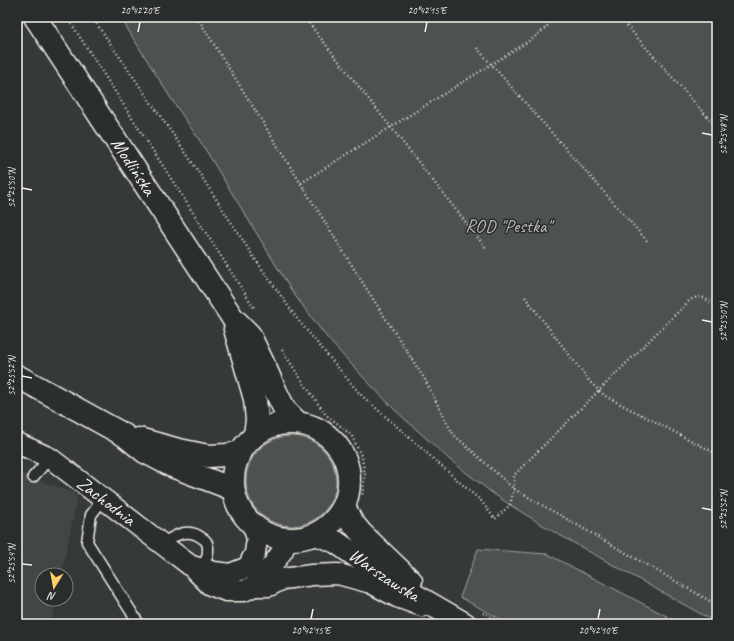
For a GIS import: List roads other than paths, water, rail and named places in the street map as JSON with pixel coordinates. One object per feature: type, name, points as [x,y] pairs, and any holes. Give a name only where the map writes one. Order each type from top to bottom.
[{"type":"main road","name":"Modlińska","points":[[35,17],[232,316],[249,334],[285,410],[298,423]]},
{"type":"main road","name":"Modlińska","points":[[232,316],[255,399],[257,420],[255,435]]},
{"type":"main road","points":[[17,376],[124,435],[145,452],[172,466],[234,489]]},
{"type":"main road","points":[[283,423],[298,423],[313,426],[326,434],[337,444],[345,457],[349,472],[350,487],[346,501],[352,503],[339,514],[329,526],[316,534],[302,538],[287,539],[271,536],[253,525],[246,518],[238,504],[234,489],[233,473],[237,458],[255,435],[268,427],[283,423]]},
{"type":"main road","points":[[124,435],[179,450],[208,456],[227,456],[241,452]]},
{"type":"main road","name":"Warszawska","points":[[352,503],[351,521],[362,534],[412,581],[466,618]]},
{"type":"main road","name":"Warszawska","points":[[316,534],[336,542],[394,583],[466,618]]},
{"type":"street","name":"Zachodnia","points":[[17,443],[50,458],[162,544],[196,568],[210,585],[226,591],[244,591],[254,586],[269,586],[283,579],[338,574],[371,583],[397,597],[466,618]]},
{"type":"street","name":"Zachodnia","points":[[196,568],[230,574],[248,567],[255,553],[257,539],[253,525]]},
{"type":"street","points":[[254,586],[274,563],[283,550],[287,539]]},
{"type":"lane","points":[[32,477],[50,458]]},
{"type":"lane","points":[[103,499],[91,515],[87,542],[139,624]]},
{"type":"lane","points":[[162,544],[183,533],[192,532],[198,535],[206,541],[208,548],[207,557],[196,568]]},
{"type":"park label","name":"ROD \"Pestka\"","points":[[508,226]]}]
